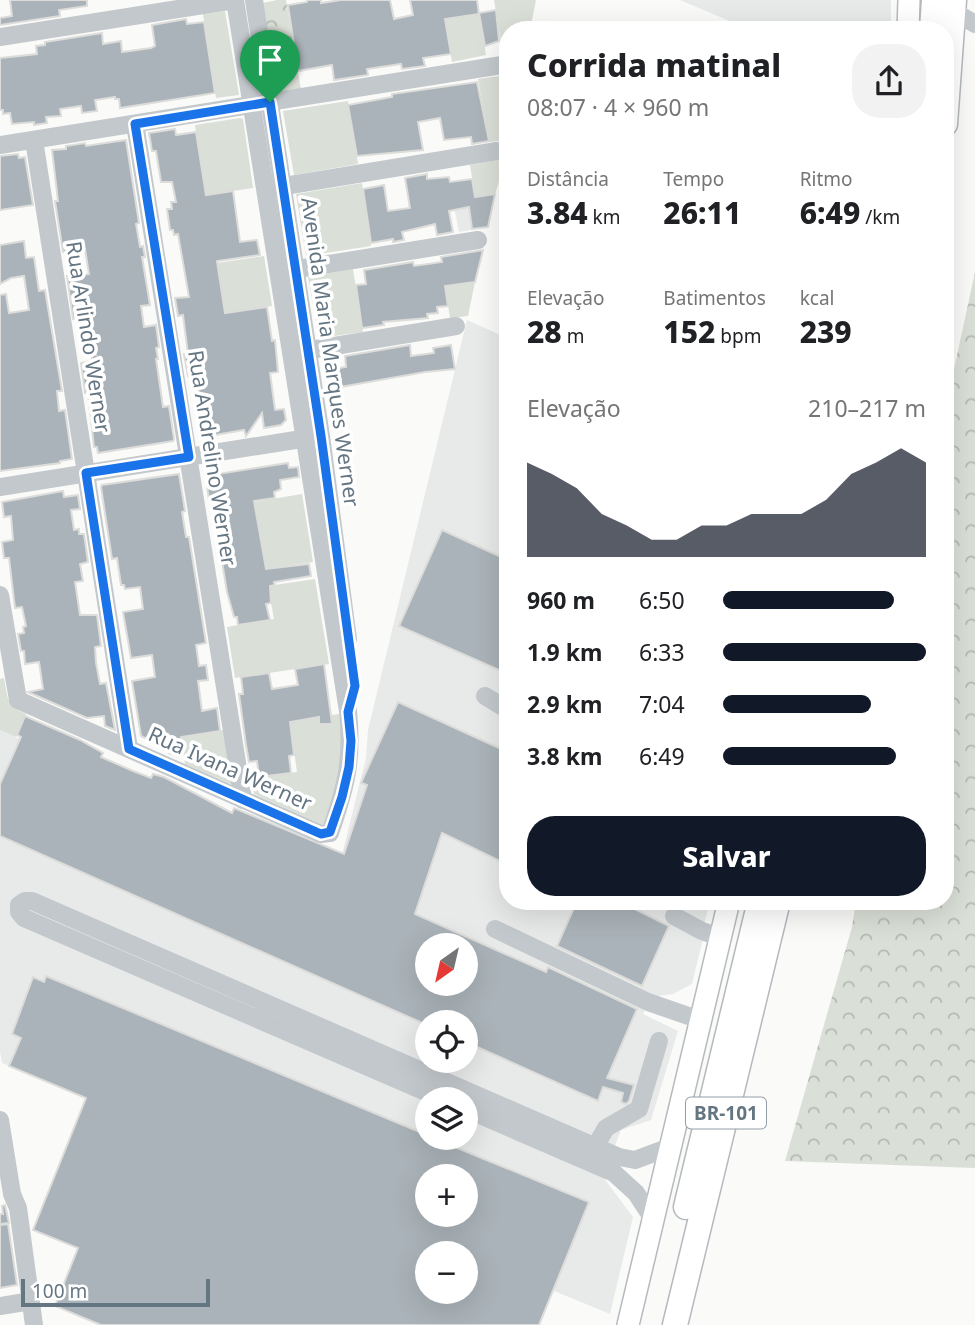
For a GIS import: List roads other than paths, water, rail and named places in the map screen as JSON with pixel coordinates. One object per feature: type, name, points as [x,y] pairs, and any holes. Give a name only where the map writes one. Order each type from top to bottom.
[{"type":"highway","points":[[937,21],[947,4]]},
{"type":"highway","name":"BR-101","points":[[657,1325],[758,910]]},
{"type":"highway","name":"BR-101","points":[[675,1325],[776,910]]},
{"type":"main road","points":[[908,21],[909,0]]},
{"type":"main road","points":[[628,1325],[726,910]]},
{"type":"street","points":[[0,37],[235,0]]},
{"type":"street","name":"Avenida Maria Marques Werner","points":[[235,0],[261,103]]},
{"type":"street","name":"Avenida Maria Marques Werner","points":[[254,0],[261,103],[313,437],[351,741],[349,767],[330,832]]},
{"type":"street","points":[[947,4],[975,24]]},
{"type":"street","points":[[0,145],[499,65]]},
{"type":"street","name":"Rua Andrelino Werner","points":[[135,124],[243,800]]},
{"type":"street","name":"Rua Arlindo Werner","points":[[34,140],[129,749]]},
{"type":"street","points":[[274,188],[497,151]]},
{"type":"street","points":[[287,271],[478,240]]},
{"type":"street","points":[[299,352],[456,326]]},
{"type":"street","points":[[0,487],[313,437]]},
{"type":"street","name":"Rua Ivana Werner","points":[[0,595],[18,700],[321,834],[330,832]]},
{"type":"street","points":[[485,696],[499,705]]},
{"type":"street","points":[[415,1087],[24,918],[19,912],[19,905],[32,901],[458,1087]]},
{"type":"street","points":[[674,916],[719,937]]},
{"type":"street","points":[[495,929],[648,1002],[700,1020]]},
{"type":"street","points":[[595,1147],[606,1128],[639,1109],[659,1041]]},
{"type":"street","points":[[478,1096],[595,1147],[635,1160]]},
{"type":"street","points":[[478,1114],[614,1173],[625,1181],[653,1219]]},
{"type":"street","points":[[0,1120],[6,1195],[18,1208],[34,1325]]},
{"type":"street","points":[[625,1181],[625,1171],[635,1160],[670,1147]]},
{"type":"street","points":[[0,1306],[31,1301]]}]
